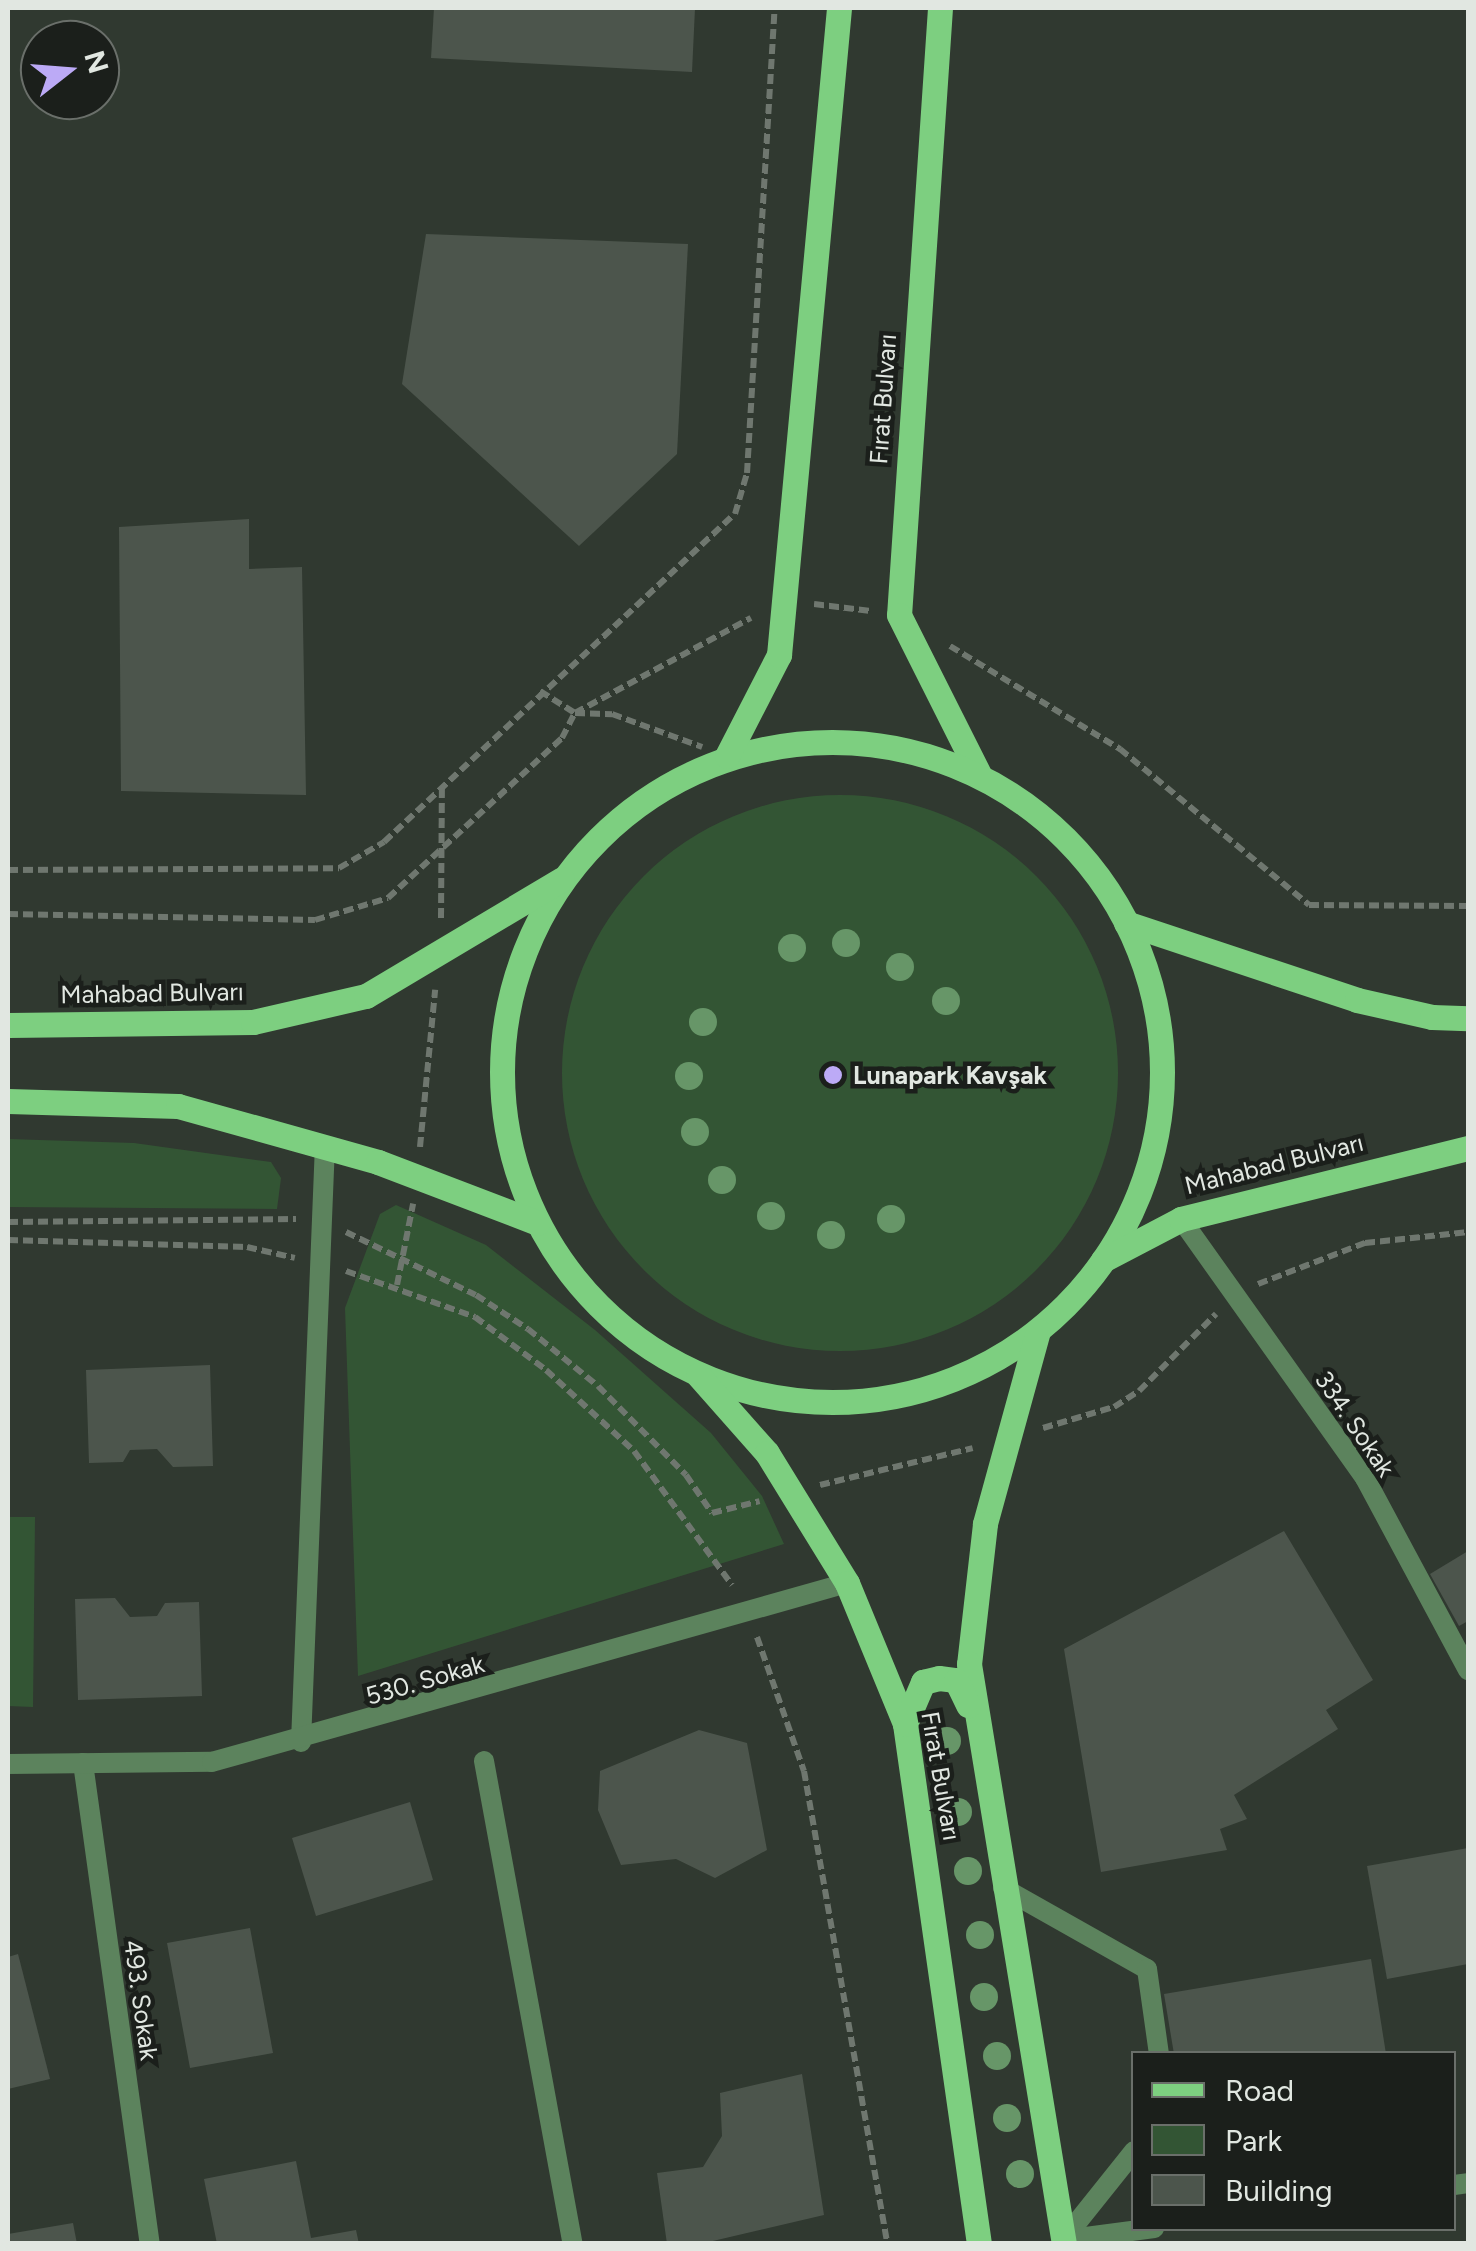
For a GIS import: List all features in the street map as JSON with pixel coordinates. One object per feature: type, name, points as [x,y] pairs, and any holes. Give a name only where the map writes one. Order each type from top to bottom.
[{"type":"main road","points":[[727,756],[779,655],[839,8]]},
{"type":"main road","name":"Fırat Bulvarı","points":[[899,615],[940,8]]},
{"type":"main road","points":[[899,615],[980,776]]},
{"type":"main road","points":[[812,740],[899,746],[980,776],[1065,837],[1126,923],[1156,1006],[1161,1095],[1144,1182],[1103,1260],[1038,1331],[977,1370],[909,1394],[838,1403],[766,1397],[698,1374],[634,1337],[579,1286],[538,1223],[508,1138],[502,1048],[520,959],[562,879],[608,827],[663,785],[727,756],[812,740]]},
{"type":"main road","name":"Mahabad Bulvarı","points":[[8,1025],[253,1022],[366,996],[562,879]]},
{"type":"main road","points":[[1126,923],[1356,1000],[1432,1018],[1468,1018]]},
{"type":"main road","points":[[8,1101],[178,1106],[324,1145],[417,1175],[538,1223]]},
{"type":"main road","name":"Mahabad Bulvarı","points":[[1103,1260],[1182,1218],[1468,1148]]},
{"type":"main road","name":"Fırat Bulvarı","points":[[1038,1331],[985,1524],[969,1664],[1002,1888],[1063,2242]]},
{"type":"main road","name":"Fırat Bulvarı","points":[[698,1374],[767,1454],[847,1583],[905,1724],[979,2244]]},
{"type":"main road","points":[[905,1724],[923,1682],[939,1678],[956,1680],[977,1722]]},
{"type":"street","points":[[301,1742],[324,1145]]},
{"type":"street","name":"334. Sokak","points":[[1182,1218],[1365,1478],[1468,1670]]},
{"type":"street","name":"530. Sokak","points":[[8,1764],[212,1762],[301,1742],[847,1583]]},
{"type":"street","points":[[484,1761],[573,2244]]},
{"type":"street","name":"493. Sokak","points":[[84,1763],[150,2244]]},
{"type":"street","points":[[1002,1888],[1147,1969],[1159,2051]]},
{"type":"street","points":[[1063,2242],[1131,2155]]},
{"type":"street","points":[[1063,2242],[1134,2231]]},
{"type":"path","points":[[8,870],[339,868],[384,842],[540,691],[734,514],[747,473],[774,8]]},
{"type":"path","points":[[8,914],[315,920],[388,898],[562,738],[575,713],[784,600],[899,615],[1120,750],[1310,905],[1468,906]]},
{"type":"path","points":[[540,691],[575,713],[612,714],[727,756]]},
{"type":"path","points":[[396,1285],[404,1261],[417,1175],[439,952],[444,848],[442,784]]},
{"type":"path","points":[[8,1222],[321,1220],[528,1328],[598,1386],[686,1475],[712,1513],[1006,1440],[1114,1407],[1139,1391],[1235,1295],[1365,1243],[1468,1232]]},
{"type":"path","points":[[8,1240],[247,1247],[396,1285],[476,1318],[620,1438],[692,1522],[749,1611],[804,1772],[887,2244]]},
{"type":"green space","points":[[840,795],[894,801],[946,816],[994,842],[1036,877],[1071,919],[1097,967],[1112,1019],[1118,1073],[1112,1127],[1097,1179],[1071,1227],[1036,1269],[994,1304],[946,1330],[894,1345],[840,1351],[786,1345],[734,1330],[686,1304],[644,1269],[609,1227],[583,1179],[568,1127],[562,1073],[568,1019],[583,967],[609,919],[644,877],[686,842],[734,816],[786,801]]},
{"type":"green space","points":[[8,1139],[134,1143],[271,1162],[281,1178],[277,1209],[8,1207]]},
{"type":"green space","points":[[396,1205],[486,1245],[595,1330],[711,1433],[762,1496],[784,1544],[358,1676],[345,1308],[380,1214]]},
{"type":"green space","points":[[8,1517],[35,1517],[33,1707],[8,1706]]},
{"type":"building","points":[[434,8],[695,8],[692,72],[431,58]]},
{"type":"building","points":[[426,234],[688,244],[677,454],[579,546],[402,384]]},
{"type":"building","points":[[249,519],[249,569],[302,567],[306,795],[121,791],[119,527]]},
{"type":"building","points":[[210,1365],[213,1466],[173,1467],[157,1449],[130,1450],[123,1462],[89,1463],[86,1370]]},
{"type":"building","points":[[1284,1531],[1373,1680],[1326,1710],[1338,1729],[1234,1795],[1247,1819],[1220,1829],[1227,1850],[1101,1872],[1064,1649]]},
{"type":"building","points":[[1468,1551],[1468,1621],[1459,1626],[1430,1574]]},
{"type":"building","points":[[115,1598],[130,1617],[157,1616],[165,1603],[199,1602],[202,1696],[78,1700],[75,1599]]},
{"type":"building","points":[[699,1730],[747,1743],[767,1850],[715,1878],[676,1859],[621,1865],[598,1810],[600,1771]]},
{"type":"building","points":[[410,1802],[433,1880],[316,1916],[292,1838]]},
{"type":"building","points":[[1468,1848],[1468,1964],[1387,1979],[1367,1866]]},
{"type":"building","points":[[250,1928],[273,2053],[190,2068],[167,1943]]},
{"type":"building","points":[[18,1954],[50,2079],[8,2089],[8,1957]]},
{"type":"building","points":[[1371,1959],[1386,2051],[1174,2051],[1164,1994]]},
{"type":"building","points":[[802,2074],[824,2215],[700,2244],[667,2244],[657,2173],[703,2167],[722,2136],[720,2093]]},
{"type":"building","points":[[296,2161],[311,2238],[356,2230],[359,2244],[217,2244],[204,2179]]},
{"type":"building","points":[[73,2223],[77,2244],[8,2244],[8,2234]]},
{"type":"place","name":"Lunapark Kavşak","points":[[833,1075]]}]
